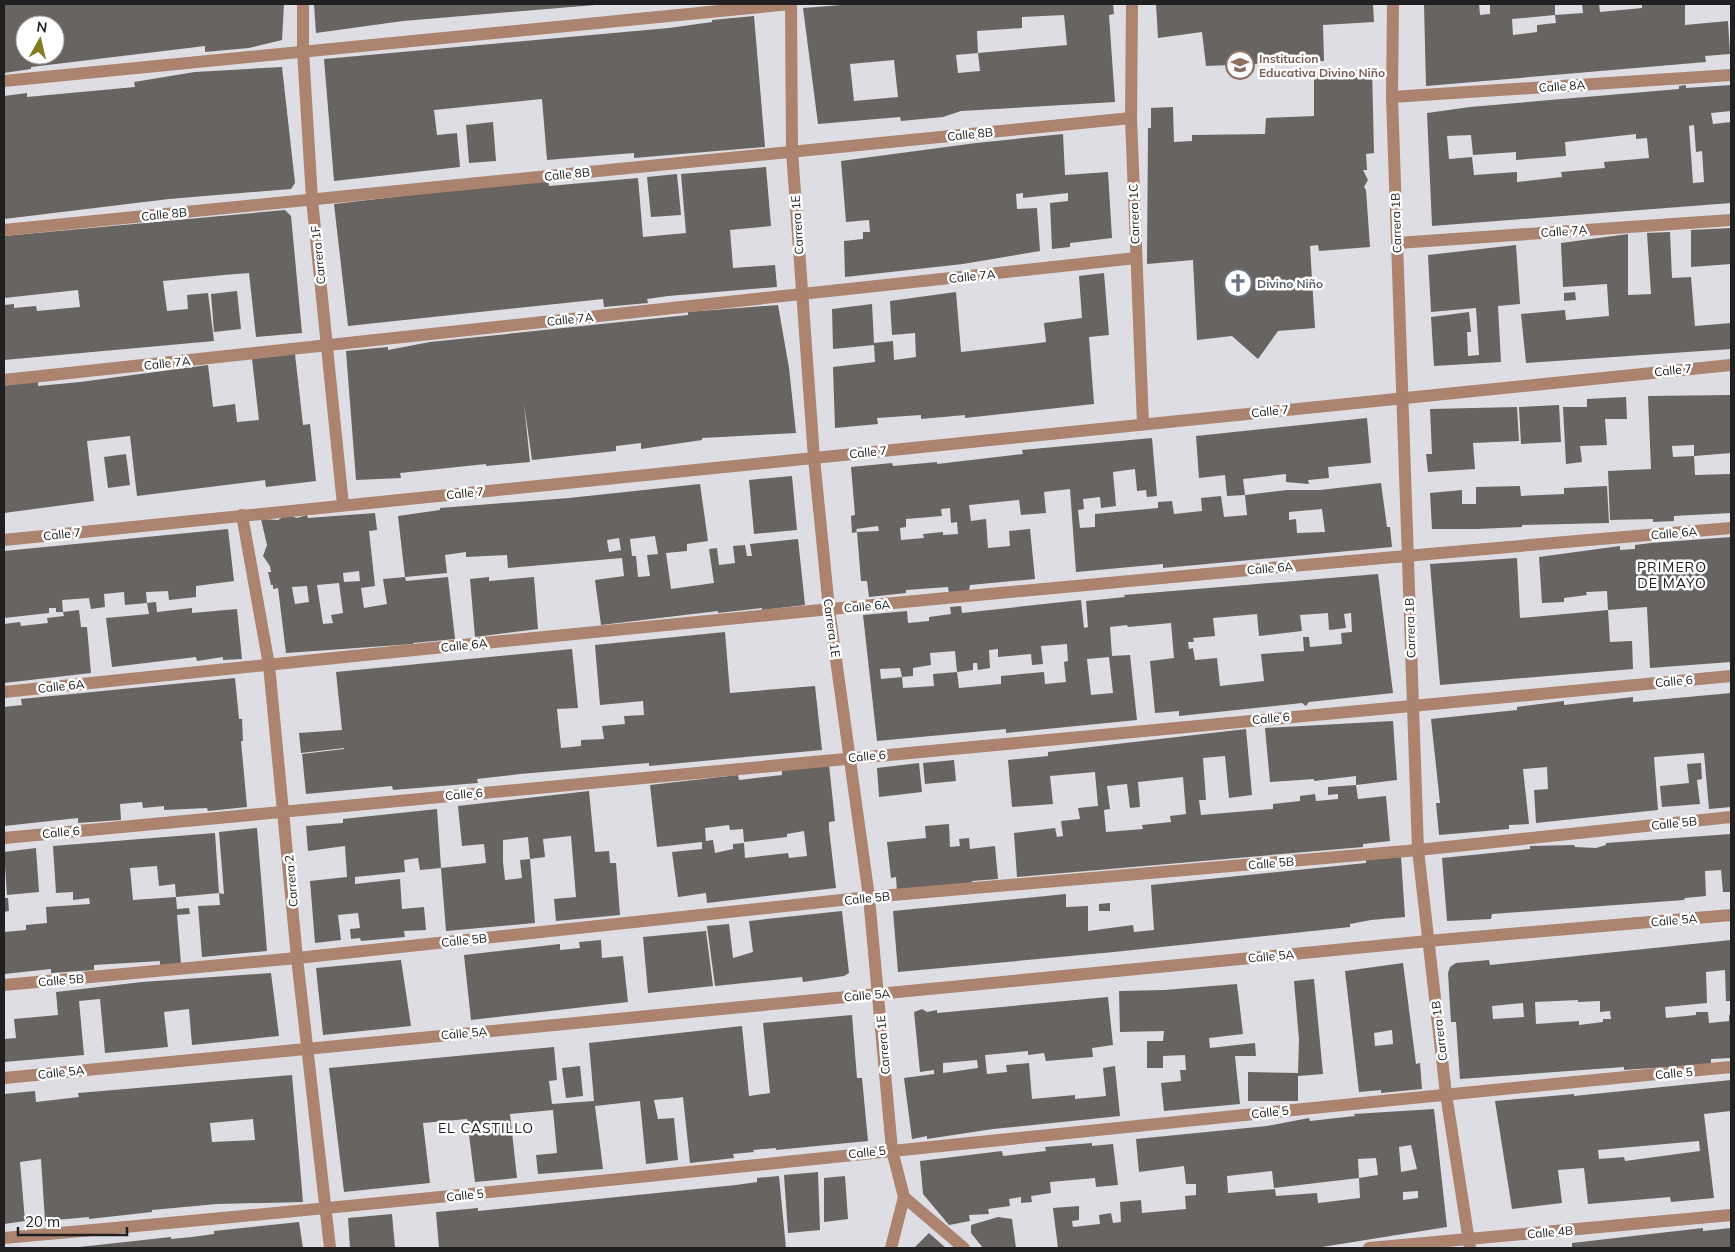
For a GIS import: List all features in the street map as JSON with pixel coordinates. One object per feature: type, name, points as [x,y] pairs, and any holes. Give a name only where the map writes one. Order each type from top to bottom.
[{"type":"street","name":"Carrera 1F","points":[[303,4],[312,199],[343,505]]},
{"type":"street","points":[[4,81],[791,4]]},
{"type":"street","name":"Carrera 1E","points":[[791,4],[792,152],[814,458],[829,609],[870,897],[892,1150],[904,1198],[891,1248]]},
{"type":"street","name":"Carrera 1C","points":[[1132,4],[1131,118],[1143,424]]},
{"type":"street","name":"Carrera 1B","points":[[1393,4],[1392,97],[1418,850],[1446,1094],[1470,1244]]},
{"type":"street","name":"Calle 8A","points":[[1392,97],[1731,75]]},
{"type":"street","name":"Calle 8B","points":[[4,230],[1131,118]]},
{"type":"street","name":"Calle 7A","points":[[1397,242],[1731,220]]},
{"type":"street","name":"Calle 7A","points":[[4,380],[1136,258]]},
{"type":"street","name":"Calle 7","points":[[4,540],[1731,364]]},
{"type":"street","name":"Carrera 2","points":[[242,515],[269,665],[297,958],[330,1248]]},
{"type":"street","name":"Calle 6A","points":[[4,692],[829,609],[1408,555],[1731,528]]},
{"type":"street","name":"Calle 6","points":[[4,838],[1731,676]]},
{"type":"street","name":"Calle 5B","points":[[4,986],[297,958],[870,897],[1418,850],[1731,817]]},
{"type":"street","name":"Calle 5A","points":[[4,1078],[1428,941],[1731,915]]},
{"type":"street","name":"Calle 5","points":[[4,1238],[325,1210],[892,1150],[1731,1067]]},
{"type":"street","points":[[904,1198],[964,1248]]},
{"type":"street","name":"Calle 4B","points":[[1369,1248],[1470,1244],[1731,1215]]},
{"type":"building","points":[[4,4],[284,4],[282,40],[249,48],[205,52],[205,46],[65,63],[65,15],[15,15],[15,65],[48,65],[31,67],[31,69],[4,73]]},
{"type":"building","points":[[314,4],[595,5],[403,21],[316,33]]},
{"type":"building","points":[[854,4],[1113,4],[1114,14],[1109,15],[1115,102],[961,111],[943,117],[901,121],[900,117],[818,124],[803,8]],"holes":[[[1064,15],[1067,45],[978,53],[977,31],[1022,28],[1022,17]],[[978,53],[980,71],[958,73],[956,55]],[[894,60],[898,97],[854,101],[850,64]]]},
{"type":"building","points":[[1156,4],[1373,4],[1374,22],[1323,25],[1324,61],[1206,66],[1202,32],[1158,38]]},
{"type":"building","points":[[1424,4],[1479,4],[1480,15],[1490,14],[1490,4],[1555,4],[1555,15],[1583,13],[1582,4],[1599,4],[1600,12],[1642,8],[1642,4],[1685,4],[1685,25],[1728,21],[1730,54],[1705,56],[1706,62],[1426,86]],"holes":[[[1555,15],[1556,23],[1537,25],[1537,32],[1513,35],[1512,19]]]},
{"type":"building","points":[[754,16],[765,147],[634,158],[634,153],[547,160],[542,99],[434,110],[437,135],[457,133],[460,167],[334,181],[324,59],[669,28],[712,22],[712,20]]},
{"type":"building","points":[[282,67],[295,183],[291,189],[169,199],[4,219],[4,96],[27,93],[27,97],[135,87],[134,82],[195,72]]},
{"type":"building","points":[[1372,69],[1374,153],[1366,154],[1367,170],[1363,170],[1368,180],[1364,187],[1366,190],[1370,247],[1319,251],[1318,245],[1310,246],[1315,328],[1278,331],[1258,359],[1232,336],[1197,340],[1193,260],[1147,264],[1148,128],[1151,128],[1151,108],[1173,107],[1174,142],[1192,141],[1192,135],[1265,134],[1266,118],[1314,116],[1314,72]]},
{"type":"building","points":[[1686,85],[1686,88],[1731,85],[1731,111],[1711,113],[1713,124],[1731,122],[1731,203],[1432,226],[1427,113],[1470,107],[1679,89],[1679,86]],"holes":[[[1694,125],[1696,152],[1702,151],[1704,182],[1693,183],[1689,126]],[[1636,134],[1636,139],[1647,138],[1649,158],[1604,162],[1605,168],[1561,172],[1562,177],[1517,182],[1517,172],[1474,175],[1472,157],[1449,159],[1447,136],[1471,135],[1473,155],[1516,152],[1516,160],[1566,156],[1565,142]]]},
{"type":"building","points":[[493,122],[496,161],[469,163],[466,125]]},
{"type":"building","points":[[1063,134],[1065,175],[1108,172],[1112,238],[1070,243],[1070,247],[1052,249],[1050,203],[1068,201],[1068,193],[1023,198],[1023,193],[1016,194],[1017,209],[1037,208],[1040,251],[963,264],[845,277],[844,241],[863,239],[863,232],[870,232],[869,220],[846,222],[841,161],[976,143]]},
{"type":"building","points":[[766,167],[771,226],[730,230],[733,268],[775,265],[777,287],[668,296],[647,299],[648,303],[604,307],[603,299],[348,326],[334,204],[548,179],[549,186],[638,178],[643,237],[686,233],[681,174]]},
{"type":"building","points":[[677,174],[681,215],[651,217],[647,177]]},
{"type":"building","points":[[285,210],[291,216],[302,333],[256,337],[249,273],[224,275],[163,281],[167,311],[188,309],[187,295],[208,293],[214,341],[4,360],[4,305],[14,304],[14,308],[36,306],[37,311],[80,307],[78,290],[4,298],[4,236]]},
{"type":"building","points":[[1731,228],[1731,264],[1691,267],[1691,230]]},
{"type":"building","points":[[1670,232],[1672,278],[1691,277],[1695,326],[1731,323],[1731,349],[1526,363],[1521,314],[1565,310],[1566,320],[1609,316],[1607,284],[1563,287],[1561,243],[1628,234],[1628,295],[1651,294],[1647,233]]},
{"type":"building","points":[[1516,245],[1520,304],[1498,306],[1501,362],[1434,366],[1431,317],[1469,312],[1471,332],[1467,332],[1468,356],[1479,355],[1476,308],[1431,312],[1428,255]]},
{"type":"building","points":[[1104,273],[1109,335],[1089,337],[1094,404],[965,418],[965,415],[921,419],[921,415],[877,418],[878,424],[835,428],[833,367],[875,362],[874,345],[833,349],[832,309],[872,304],[874,343],[893,341],[894,360],[916,357],[915,333],[892,335],[890,301],[956,292],[961,352],[1039,343],[1046,342],[1044,323],[1082,318],[1079,276]]},
{"type":"building","points":[[237,291],[241,329],[214,332],[211,294]]},
{"type":"building","points":[[1575,292],[1576,300],[1564,301],[1564,293]]},
{"type":"building","points":[[778,305],[789,368],[796,433],[702,438],[702,440],[641,449],[641,443],[616,446],[616,451],[532,460],[524,404],[530,462],[486,466],[486,464],[400,473],[401,478],[356,480],[346,351],[388,347],[388,350],[430,342],[688,315],[688,312]]},
{"type":"building","points":[[295,354],[303,425],[310,424],[316,481],[266,487],[265,480],[137,496],[130,436],[87,441],[94,501],[4,513],[4,385],[38,381],[38,386],[80,382],[208,365],[213,407],[235,404],[237,422],[259,420],[252,359]]},
{"type":"building","points":[[1730,395],[1731,453],[1694,456],[1695,475],[1731,474],[1731,513],[1674,516],[1674,521],[1653,522],[1653,519],[1610,520],[1608,471],[1651,469],[1648,396]],"holes":[[[1694,445],[1694,456],[1673,457],[1672,446]]]},
{"type":"building","points":[[1626,397],[1627,419],[1605,419],[1607,445],[1580,446],[1582,462],[1566,464],[1563,407],[1587,407],[1587,399]]},
{"type":"building","points":[[1559,405],[1561,442],[1521,444],[1519,407]]},
{"type":"building","points":[[1517,407],[1519,441],[1473,443],[1475,469],[1428,472],[1426,454],[1432,454],[1430,409]]},
{"type":"building","points":[[1367,418],[1371,463],[1328,467],[1329,478],[1308,480],[1309,484],[1286,482],[1286,474],[1243,479],[1245,495],[1227,496],[1225,475],[1199,478],[1196,436]]},
{"type":"building","points":[[1152,438],[1157,496],[1147,497],[1146,490],[1137,491],[1135,469],[1113,472],[1116,506],[1101,508],[1100,497],[1083,499],[1084,509],[1078,510],[1080,528],[1095,527],[1095,514],[1158,508],[1158,502],[1172,501],[1174,514],[1202,511],[1201,498],[1221,496],[1224,517],[1247,515],[1245,495],[1287,490],[1320,490],[1381,483],[1387,527],[1390,527],[1392,547],[1163,568],[1163,564],[1076,572],[1070,489],[1044,492],[1046,513],[1021,515],[1019,500],[969,505],[971,521],[986,519],[988,548],[1010,546],[1009,531],[1030,529],[1035,579],[970,585],[969,591],[949,593],[948,587],[906,590],[906,593],[869,597],[867,581],[861,581],[857,532],[852,533],[851,516],[855,515],[851,467],[892,463],[893,466],[937,462],[937,464],[1023,454],[1022,450]],"holes":[[[950,508],[951,523],[957,522],[958,534],[943,535],[943,532],[923,534],[924,538],[901,540],[900,528],[906,527],[906,519],[942,516],[941,509]],[[1322,509],[1325,532],[1297,533],[1296,519],[1289,520],[1289,512]],[[878,526],[879,531],[857,532],[856,529]]]},
{"type":"building","points":[[126,454],[130,485],[108,488],[104,457]]},
{"type":"building","points":[[792,476],[797,530],[754,534],[749,480]]},
{"type":"building","points":[[700,484],[708,541],[687,544],[687,551],[666,553],[671,589],[714,583],[709,549],[717,548],[719,565],[735,563],[733,546],[745,545],[747,556],[752,556],[750,544],[798,539],[805,605],[762,610],[762,608],[718,613],[718,611],[601,625],[595,580],[624,576],[622,558],[508,568],[507,555],[466,557],[466,552],[445,555],[447,573],[405,577],[398,516],[440,510],[440,508],[569,498]],"holes":[[[655,536],[658,554],[647,555],[650,576],[638,577],[636,556],[632,556],[630,539]],[[619,538],[621,550],[609,552],[607,540]]]},
{"type":"building","points":[[1520,486],[1521,496],[1564,494],[1564,488],[1607,486],[1609,523],[1522,525],[1522,527],[1477,529],[1432,529],[1430,493],[1462,490],[1462,504],[1476,504],[1476,487]]},
{"type":"building","points":[[375,513],[377,530],[369,531],[375,586],[361,588],[364,608],[387,604],[383,579],[405,577],[406,581],[448,577],[455,639],[413,644],[286,653],[278,588],[273,589],[273,585],[271,585],[268,572],[271,572],[270,566],[263,556],[267,545],[261,519],[278,520],[287,515],[297,518],[307,515],[308,518]],"holes":[[[359,571],[360,581],[344,582],[343,573]],[[339,583],[343,613],[331,615],[333,623],[323,624],[317,585]],[[307,586],[309,602],[295,604],[292,587]]]},
{"type":"building","points":[[228,529],[234,581],[196,586],[196,597],[169,600],[168,591],[146,592],[147,603],[125,605],[124,592],[104,594],[105,607],[91,609],[89,598],[62,600],[63,612],[56,612],[56,608],[49,608],[49,613],[4,618],[4,551]]},
{"type":"building","points":[[1731,537],[1731,662],[1650,668],[1647,607],[1608,610],[1607,591],[1586,592],[1587,595],[1564,598],[1564,602],[1542,603],[1539,557],[1620,546],[1620,550],[1635,549],[1635,545],[1651,543]]},
{"type":"building","points":[[1517,558],[1520,618],[1608,610],[1610,642],[1632,641],[1633,669],[1440,685],[1430,564]]},
{"type":"building","points":[[1378,574],[1393,693],[1309,702],[1306,706],[1302,703],[1179,716],[1179,711],[1155,713],[1150,661],[1174,658],[1171,623],[1128,627],[1127,625],[1110,627],[1112,656],[1130,655],[1137,720],[1006,733],[1006,729],[877,741],[863,615],[907,611],[908,623],[929,621],[929,617],[951,614],[950,607],[961,606],[962,613],[1081,600],[1084,628],[1088,627],[1086,601],[1125,597],[1124,595]],"holes":[[[1328,613],[1329,630],[1346,628],[1344,614],[1351,613],[1352,632],[1341,633],[1342,644],[1310,647],[1309,637],[1303,637],[1304,651],[1261,654],[1264,681],[1220,686],[1217,658],[1195,660],[1193,648],[1189,649],[1188,642],[1194,642],[1193,638],[1215,636],[1213,618],[1257,614],[1259,636],[1302,631],[1300,615]],[[1067,644],[1068,661],[1064,662],[1066,682],[1045,684],[1044,672],[1001,676],[1001,684],[959,688],[957,672],[973,670],[973,663],[977,663],[978,670],[990,668],[989,650],[998,649],[998,657],[1031,654],[1032,665],[1043,664],[1041,646]],[[955,651],[957,672],[933,674],[934,686],[903,688],[902,677],[913,676],[913,668],[931,665],[930,653]],[[1109,657],[1113,693],[1091,695],[1087,659]],[[900,668],[902,677],[881,679],[880,669]]]},
{"type":"building","points":[[489,577],[489,581],[534,577],[538,629],[475,637],[470,579]]},
{"type":"building","points":[[156,602],[157,612],[192,608],[192,613],[237,609],[242,659],[223,660],[223,657],[197,661],[196,657],[112,667],[106,618],[149,614],[147,603]]},
{"type":"building","points":[[79,610],[81,627],[87,627],[91,673],[4,683],[4,624],[20,622],[21,626],[48,623],[47,618],[64,616],[63,612]]},
{"type":"building","points":[[725,632],[730,693],[815,686],[822,750],[649,766],[649,763],[520,774],[477,779],[478,783],[393,790],[392,786],[306,794],[302,754],[344,749],[301,753],[299,733],[342,730],[336,672],[572,649],[578,708],[557,709],[561,748],[581,746],[581,740],[604,739],[602,726],[625,724],[624,716],[644,715],[643,701],[600,705],[595,645]]},
{"type":"building","points":[[235,678],[239,719],[242,719],[243,741],[241,741],[247,807],[208,811],[207,808],[164,810],[164,806],[143,808],[142,802],[120,804],[121,820],[78,823],[78,818],[4,826],[4,707],[22,705],[21,699]]},
{"type":"building","points":[[1731,693],[1731,807],[1709,809],[1704,753],[1654,757],[1658,810],[1536,823],[1534,790],[1548,789],[1547,767],[1523,769],[1529,824],[1509,825],[1509,829],[1439,835],[1436,803],[1440,803],[1431,719],[1517,710],[1517,707],[1564,701],[1564,705],[1633,697],[1633,702]]},
{"type":"building","points":[[1393,721],[1397,780],[1356,785],[1356,776],[1314,781],[1314,779],[1270,782],[1265,728]]},
{"type":"building","points":[[1246,729],[1252,795],[1229,798],[1225,756],[1203,758],[1206,800],[1199,800],[1201,815],[1273,809],[1273,804],[1300,801],[1300,796],[1315,794],[1316,801],[1338,799],[1338,794],[1328,795],[1328,787],[1356,785],[1358,799],[1386,796],[1390,841],[1363,844],[1363,847],[1017,877],[1014,833],[1055,828],[1057,837],[1063,836],[1061,821],[1080,819],[1078,808],[1098,806],[1095,772],[1050,776],[1053,804],[1012,807],[1008,760],[1048,756],[1048,752]],"holes":[[[1183,777],[1186,814],[1170,816],[1171,822],[1142,825],[1143,829],[1106,832],[1104,810],[1110,809],[1107,786],[1127,784],[1130,808],[1140,807],[1138,782]]]},
{"type":"building","points":[[954,760],[956,781],[925,784],[923,763]]},
{"type":"building","points":[[919,763],[922,792],[879,797],[877,768]]},
{"type":"building","points":[[1701,763],[1702,779],[1697,780],[1700,804],[1662,807],[1660,786],[1689,783],[1687,764]]},
{"type":"building","points":[[829,765],[835,821],[829,822],[829,829],[836,888],[707,903],[706,893],[678,897],[672,852],[702,849],[702,842],[657,847],[650,785],[738,775],[739,780],[782,775],[782,770]],"holes":[[[729,825],[730,830],[743,829],[744,842],[787,837],[787,834],[804,831],[807,856],[789,858],[788,853],[745,858],[744,843],[733,844],[733,849],[715,853],[713,840],[706,841],[705,828]]]},
{"type":"building","points":[[589,791],[595,852],[609,851],[610,863],[616,863],[620,915],[556,921],[554,899],[576,897],[571,836],[543,839],[545,857],[530,859],[535,923],[446,931],[441,868],[486,863],[484,844],[462,846],[458,806]],"holes":[[[528,837],[530,859],[520,860],[522,878],[505,880],[503,840]]]},
{"type":"building","points":[[437,809],[441,868],[420,870],[418,858],[404,860],[405,872],[355,877],[355,884],[400,879],[402,909],[424,907],[426,930],[404,931],[405,937],[361,941],[360,938],[351,939],[350,929],[360,928],[358,913],[338,915],[341,940],[315,943],[310,881],[347,877],[345,846],[308,851],[306,826],[343,823],[343,819]]},
{"type":"building","points":[[949,824],[950,847],[960,846],[959,839],[969,838],[970,849],[995,846],[998,879],[972,881],[973,886],[897,893],[896,877],[891,878],[887,842],[926,838],[925,826]]},
{"type":"building","points":[[257,828],[267,951],[202,957],[198,906],[220,905],[219,893],[224,894],[219,832]]},
{"type":"building","points":[[215,833],[219,893],[176,897],[177,909],[189,908],[190,914],[177,915],[181,964],[160,965],[160,961],[94,965],[94,970],[51,973],[51,969],[4,974],[4,932],[26,930],[26,925],[47,923],[46,907],[90,904],[89,898],[73,900],[73,892],[56,893],[53,846]],"holes":[[[157,866],[159,886],[175,884],[176,897],[133,900],[130,868]]]},
{"type":"building","points":[[1731,834],[1731,892],[1723,892],[1721,870],[1705,871],[1706,896],[1685,898],[1684,900],[1492,914],[1491,919],[1447,921],[1442,858],[1530,849],[1530,846],[1574,845],[1575,847],[1596,848],[1606,845],[1606,843]]},
{"type":"building","points":[[36,848],[39,892],[7,895],[4,852]]},
{"type":"building","points":[[1401,857],[1405,917],[1371,920],[1350,924],[1350,927],[898,972],[893,911],[1066,894],[1066,907],[1088,906],[1088,931],[1133,925],[1134,932],[1154,930],[1151,885],[1366,863],[1366,860]]},
{"type":"building","points":[[4,898],[8,898],[9,911],[4,912]]},
{"type":"building","points":[[1110,903],[1110,911],[1099,911],[1099,904]]},
{"type":"building","points":[[842,911],[849,973],[844,976],[803,982],[802,977],[715,986],[707,926],[729,924],[733,958],[753,952],[749,921]]},
{"type":"building","points":[[706,931],[713,986],[648,993],[643,937]]},
{"type":"building","points":[[601,940],[602,958],[623,956],[628,1002],[471,1020],[464,955],[560,944],[560,950],[580,948],[579,942]]},
{"type":"building","points":[[1731,940],[1731,1001],[1726,1001],[1725,970],[1706,972],[1707,1003],[1665,1007],[1666,1018],[1696,1015],[1696,1012],[1708,1012],[1709,1023],[1729,1021],[1729,1015],[1731,1015],[1731,1058],[1711,1059],[1711,1064],[1624,1070],[1624,1067],[1460,1079],[1456,1022],[1451,1022],[1448,973],[1450,967],[1456,963],[1489,960],[1490,965]],"holes":[[[1578,1000],[1578,1002],[1600,1001],[1600,1012],[1610,1011],[1611,1019],[1579,1025],[1579,1021],[1536,1024],[1535,1002]],[[1523,1003],[1524,1017],[1493,1019],[1492,1006]]]},
{"type":"building","points":[[401,960],[411,1026],[323,1035],[316,968]]},
{"type":"building","points":[[1403,963],[1416,1064],[1420,1063],[1422,1089],[1381,1093],[1381,1090],[1359,1092],[1345,971]],"holes":[[[1392,1030],[1393,1044],[1375,1046],[1374,1033]]]},
{"type":"building","points":[[271,973],[279,1036],[192,1045],[189,1009],[164,1012],[168,1047],[105,1053],[100,999],[79,1001],[84,1055],[4,1062],[4,1039],[16,1038],[14,1019],[58,1015],[56,992],[142,982]]},
{"type":"building","points":[[1314,979],[1323,1074],[1298,1076],[1298,1101],[1248,1101],[1248,1072],[1298,1073],[1299,1040],[1294,981]]},
{"type":"building","points":[[1237,984],[1243,1034],[1209,1038],[1210,1048],[1255,1043],[1256,1056],[1235,1056],[1240,1104],[1164,1111],[1161,1083],[1181,1081],[1180,1070],[1186,1070],[1185,1055],[1163,1056],[1163,1068],[1147,1068],[1147,1041],[1163,1041],[1164,1031],[1120,1032],[1119,991],[1164,990]]},
{"type":"building","points":[[1108,997],[1113,1045],[1092,1048],[1093,1057],[1046,1061],[1044,1053],[1028,1055],[1028,1051],[985,1055],[987,1074],[1007,1072],[1006,1065],[1029,1063],[1032,1099],[1075,1095],[1075,1099],[1106,1096],[1103,1068],[1115,1066],[1120,1116],[993,1129],[927,1139],[927,1136],[912,1139],[904,1078],[934,1074],[934,1070],[920,1072],[914,1012],[922,1009],[927,1012],[937,1010],[937,1013]],"holes":[[[977,1060],[978,1068],[943,1073],[943,1063]]]},
{"type":"building","points":[[852,1015],[857,1078],[862,1078],[868,1141],[776,1150],[776,1148],[753,1150],[754,1152],[733,1154],[734,1158],[690,1163],[683,1097],[654,1100],[658,1119],[674,1118],[678,1160],[646,1164],[640,1101],[595,1106],[603,1169],[538,1174],[536,1155],[557,1153],[553,1110],[510,1114],[517,1178],[475,1182],[467,1119],[423,1123],[430,1183],[344,1192],[329,1068],[554,1047],[557,1080],[549,1081],[552,1104],[594,1101],[589,1043],[742,1026],[749,1096],[770,1093],[763,1023]]},
{"type":"building","points":[[580,1066],[583,1096],[566,1098],[562,1068]]},
{"type":"building","points":[[292,1075],[303,1202],[217,1204],[152,1210],[152,1212],[89,1219],[89,1217],[45,1221],[41,1159],[20,1162],[25,1221],[4,1224],[4,1094],[35,1091],[36,1102],[79,1097],[78,1093]],"holes":[[[253,1119],[255,1140],[212,1142],[210,1123]]]},
{"type":"building","points":[[1731,1080],[1731,1111],[1704,1114],[1714,1198],[1671,1202],[1670,1197],[1588,1204],[1584,1168],[1558,1170],[1562,1203],[1512,1209],[1495,1101],[1574,1094],[1574,1096]],"holes":[[[1699,1141],[1700,1151],[1625,1161],[1624,1157],[1599,1159],[1598,1150]]]},
{"type":"building","points":[[1434,1109],[1447,1227],[1322,1247],[1058,1248],[1053,1208],[1079,1206],[1079,1220],[1072,1221],[1073,1227],[1100,1224],[1099,1215],[1111,1213],[1113,1223],[1121,1222],[1120,1202],[1141,1200],[1142,1213],[1186,1209],[1185,1196],[1196,1195],[1196,1184],[1186,1184],[1184,1166],[1139,1172],[1136,1139],[1267,1126],[1309,1118],[1310,1121],[1355,1116],[1354,1114]],"holes":[[[1411,1145],[1417,1169],[1401,1172],[1399,1147]],[[1376,1158],[1378,1175],[1359,1178],[1358,1159]],[[1272,1171],[1274,1188],[1359,1178],[1360,1198],[1318,1203],[1317,1193],[1276,1196],[1275,1189],[1228,1193],[1227,1176]],[[1418,1191],[1418,1198],[1403,1200],[1403,1192]]]},
{"type":"building","points":[[1092,1143],[1092,1146],[1113,1144],[1118,1185],[1096,1187],[1095,1178],[1050,1182],[1051,1193],[1031,1196],[1032,1202],[1021,1203],[1021,1197],[1009,1199],[1010,1206],[988,1209],[989,1214],[969,1215],[970,1221],[949,1225],[923,1194],[920,1161],[1002,1151],[1003,1156],[1046,1151],[1045,1147]]},
{"type":"building","points":[[818,1172],[820,1230],[788,1233],[784,1175]]},
{"type":"building","points":[[779,1176],[786,1248],[439,1248],[436,1212],[478,1208],[478,1211],[736,1185],[757,1182],[757,1178]]},
{"type":"building","points":[[845,1176],[848,1219],[824,1222],[824,1178]]},
{"type":"building","points":[[392,1214],[395,1248],[350,1248],[348,1218]]},
{"type":"building","points":[[998,1217],[1012,1219],[1016,1248],[983,1248],[971,1233],[971,1225]]},
{"type":"building","points":[[299,1222],[303,1248],[70,1248],[171,1237],[171,1239],[192,1237],[214,1234],[214,1231]]},
{"type":"building","points":[[1703,1228],[1703,1231],[1731,1228],[1731,1248],[1572,1248],[1572,1243]]},
{"type":"building","points":[[929,1233],[946,1248],[914,1248]]},
{"type":"place","name":"Institucion Educativa Divino Niño","points":[[1240,65]]},
{"type":"place","name":"Divino Niño","points":[[1238,283]]},
{"type":"district","name":"PRIMERO DE MAYO","points":[[1672,576]]},
{"type":"district","name":"EL CASTILLO","points":[[486,1128]]}]
